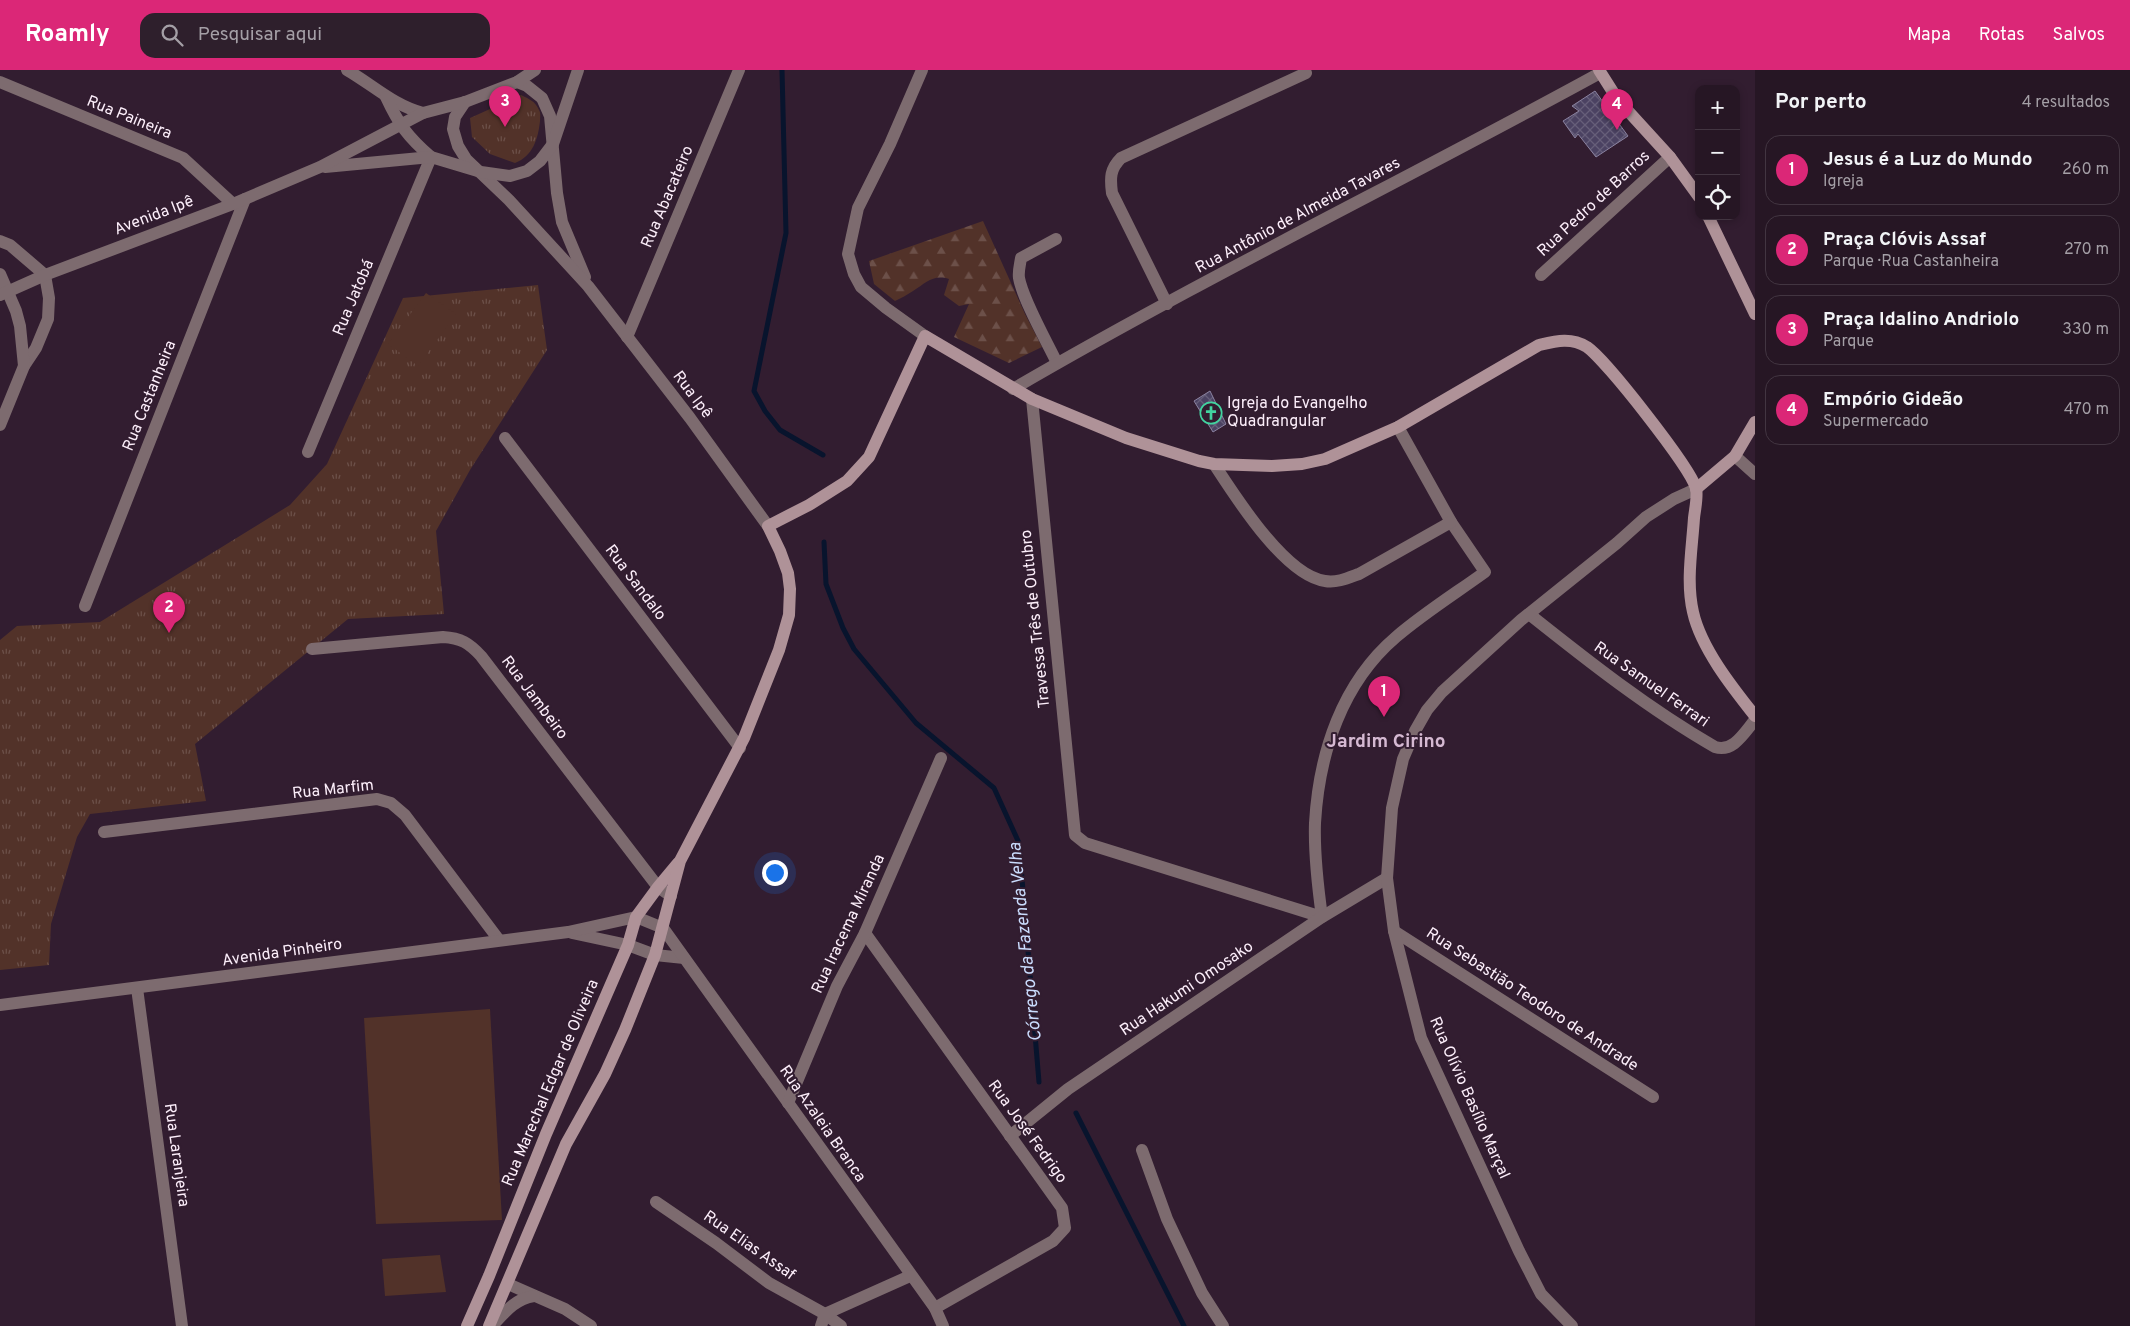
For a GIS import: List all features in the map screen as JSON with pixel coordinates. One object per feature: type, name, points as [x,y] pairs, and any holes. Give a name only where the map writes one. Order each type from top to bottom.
[{"type":"main road","points":[[1599,71],[1618,100],[1670,158],[1695,192]]},
{"type":"main road","points":[[1710,220],[1755,314]]},
{"type":"main road","points":[[768,526],[809,505],[847,480],[869,457],[925,336],[1032,399],[1126,438],[1214,464],[1272,466],[1302,464],[1325,459],[1398,427],[1540,345],[1557,340],[1572,340],[1586,347],[1604,362],[1684,465],[1696,489],[1690,579],[1693,612],[1699,631],[1716,661],[1736,692],[1755,716]]},
{"type":"main road","points":[[1696,489],[1735,456],[1755,422]]},
{"type":"main road","name":"Rua Marechal Edgar de Oliveira","points":[[467,1326],[546,1134],[628,945],[636,917],[680,861],[740,748],[779,650],[789,615],[790,589],[788,573],[768,526]]},
{"type":"main road","name":"Rua Marechal Edgar de Oliveira","points":[[490,1326],[566,1144],[605,1074],[655,955],[680,861]]},
{"type":"street","points":[[347,70],[367,81],[386,97],[406,108],[423,113]]},
{"type":"street","points":[[535,70],[517,82],[465,102],[454,117],[453,129],[458,146],[466,159],[482,172],[510,176],[528,171],[540,161],[553,144],[578,70]]},
{"type":"street","name":"Rua Abacateiro","points":[[628,337],[739,70]]},
{"type":"street","points":[[922,70],[890,144],[858,208],[848,254],[854,274],[861,287],[925,336]]},
{"type":"street","name":"Rua Antônio de Almeida Tavares","points":[[1013,389],[1310,227],[1472,143],[1599,71]]},
{"type":"street","points":[[1167,304],[1112,193],[1110,180],[1114,164],[1121,158],[1174,132],[1306,73]]},
{"type":"street","name":"Rua Paineira","points":[[0,82],[183,158],[232,204]]},
{"type":"street","points":[[517,82],[527,86],[542,98],[550,116],[553,144]]},
{"type":"street","points":[[386,97],[399,124],[412,140],[431,157]]},
{"type":"street","name":"Avenida Ipê","points":[[4,293],[45,275],[245,199],[320,167],[423,113],[465,102]]},
{"type":"street","name":"Rua Ipê","points":[[553,144],[562,222],[588,286]]},
{"type":"street","name":"Avenida Ipê","points":[[320,167],[431,157],[482,172]]},
{"type":"street","name":"Rua Jatobá","points":[[308,452],[431,157]]},
{"type":"street","name":"Rua Pedro de Barros","points":[[1541,275],[1670,158]]},
{"type":"street","name":"Rua Ipê","points":[[482,172],[588,286],[690,418],[768,526]]},
{"type":"street","name":"Rua Castanheira","points":[[85,606],[245,199]]},
{"type":"street","points":[[1056,239],[1021,258],[1019,269],[1020,279],[1030,306],[1057,364]]},
{"type":"street","points":[[0,241],[10,245],[45,275],[49,298],[48,319],[36,348],[24,366],[0,424]]},
{"type":"street","points":[[0,274],[4,293],[20,326],[24,366]]},
{"type":"street","name":"Travessa Três de Outubro","points":[[1032,399],[1075,835],[1085,843],[1322,917]]},
{"type":"street","points":[[1322,917],[1315,825],[1317,793],[1326,755],[1350,691],[1365,670],[1396,637],[1485,572],[1451,522],[1398,427]]},
{"type":"street","name":"Rua Sandalo","points":[[505,438],[740,748]]},
{"type":"street","points":[[1735,456],[1755,474]]},
{"type":"street","points":[[1214,464],[1245,510],[1274,545],[1295,566],[1310,576],[1325,581],[1343,580],[1359,574],[1451,522]]},
{"type":"street","name":"Rua Olívio Basílio Marçal","points":[[1572,1326],[1541,1294],[1518,1251],[1421,1038],[1394,931],[1387,878],[1394,799],[1403,759],[1415,730],[1427,710],[1442,692],[1529,614],[1646,517],[1674,499],[1696,489]]},
{"type":"street","name":"Rua Samuel Ferrari","points":[[1529,614],[1656,710],[1715,747],[1723,750],[1730,747],[1755,720]]},
{"type":"street","name":"Rua Jambeiro","points":[[312,649],[443,637],[459,638],[470,644],[658,887],[671,896]]},
{"type":"street","name":"Rua Iracema Miranda","points":[[788,1103],[837,986],[865,933],[941,758]]},
{"type":"street","name":"Rua Marfim","points":[[104,832],[377,800],[391,803],[405,815],[499,940]]},
{"type":"street","name":"Rua Hakumi Omosako","points":[[1010,1136],[1068,1089],[1322,917],[1387,878]]},
{"type":"street","points":[[636,917],[663,928]]},
{"type":"street","name":"Avenida Pinheiro","points":[[0,1005],[568,932],[636,917]]},
{"type":"street","name":"Rua Azaleia Branca","points":[[663,928],[910,1276],[935,1308],[943,1326]]},
{"type":"street","name":"Rua Sebastião Teodoro de Andrade","points":[[1394,931],[1653,1097]]},
{"type":"street","name":"Avenida Pinheiro","points":[[568,932],[628,945],[655,955]]},
{"type":"street","name":"Rua José Fedrigo","points":[[865,933],[1062,1208],[1065,1228],[1053,1241],[935,1308]]},
{"type":"street","points":[[655,955],[684,958]]},
{"type":"street","name":"Rua Laranjeira","points":[[137,988],[182,1326]]},
{"type":"street","points":[[1142,1150],[1179,1244],[1202,1293],[1223,1326]]},
{"type":"street","name":"Rua Elias Assaf","points":[[656,1202],[716,1242],[769,1283],[823,1320],[841,1326]]},
{"type":"street","points":[[823,1320],[910,1276]]},
{"type":"street","points":[[508,1284],[565,1309],[591,1326]]},
{"type":"street","points":[[490,1326],[510,1306],[523,1298],[534,1296]]},
{"type":"green space","points":[[521,95],[536,104],[540,112],[540,121],[534,146],[526,156],[515,163],[490,154],[472,137],[470,118]]},
{"type":"green space","points":[[983,221],[1042,347],[1009,363],[954,337],[969,304],[959,306],[944,295],[949,279],[934,278],[895,301],[874,284],[869,261]]},
{"type":"green space","points":[[538,285],[547,350],[470,470],[436,531],[444,614],[348,619],[195,744],[206,801],[90,814],[77,837],[51,924],[49,965],[0,970],[0,640],[17,626],[100,622],[290,505],[327,464],[403,298]]},
{"type":"green space","points":[[426,293],[456,314],[418,366],[388,344]]},
{"type":"green space","points":[[490,1009],[502,1220],[376,1224],[364,1018]]},
{"type":"green space","points":[[440,1255],[446,1292],[385,1296],[382,1259]]},
{"type":"building","points":[[1595,91],[1628,136],[1596,157],[1578,134],[1575,138],[1563,121],[1579,111],[1572,106]]},
{"type":"building","name":"Igreja do Evangelho Quadrangular","points":[[1210,391],[1226,424],[1213,432],[1194,401]]},
{"type":"waterway","name":"Córrego da Fazenda Velha","points":[[782,70],[786,233],[754,391],[765,411],[780,430],[823,455]]},
{"type":"waterway","name":"Córrego da Fazenda Velha","points":[[824,542],[826,584],[843,628],[854,649],[916,723],[994,788],[1019,843],[1039,1082]]},
{"type":"waterway","name":"Córrego da Fazenda Velha","points":[[1076,1113],[1184,1326]]},
{"type":"place","name":"Praça Idalino Andriolo","points":[[505,127]]},
{"type":"place","name":"Empório Gideão","points":[[1617,130]]},
{"type":"place","name":"Igreja do Evangelho Quadrangular","points":[[1211,413]]},
{"type":"place","name":"Praça Clóvis Assaf","points":[[169,633]]},
{"type":"place","name":"Jesus é a Luz do Mundo","points":[[1384,717]]},
{"type":"district","name":"Jardim Cirino","points":[[1386,742]]}]
